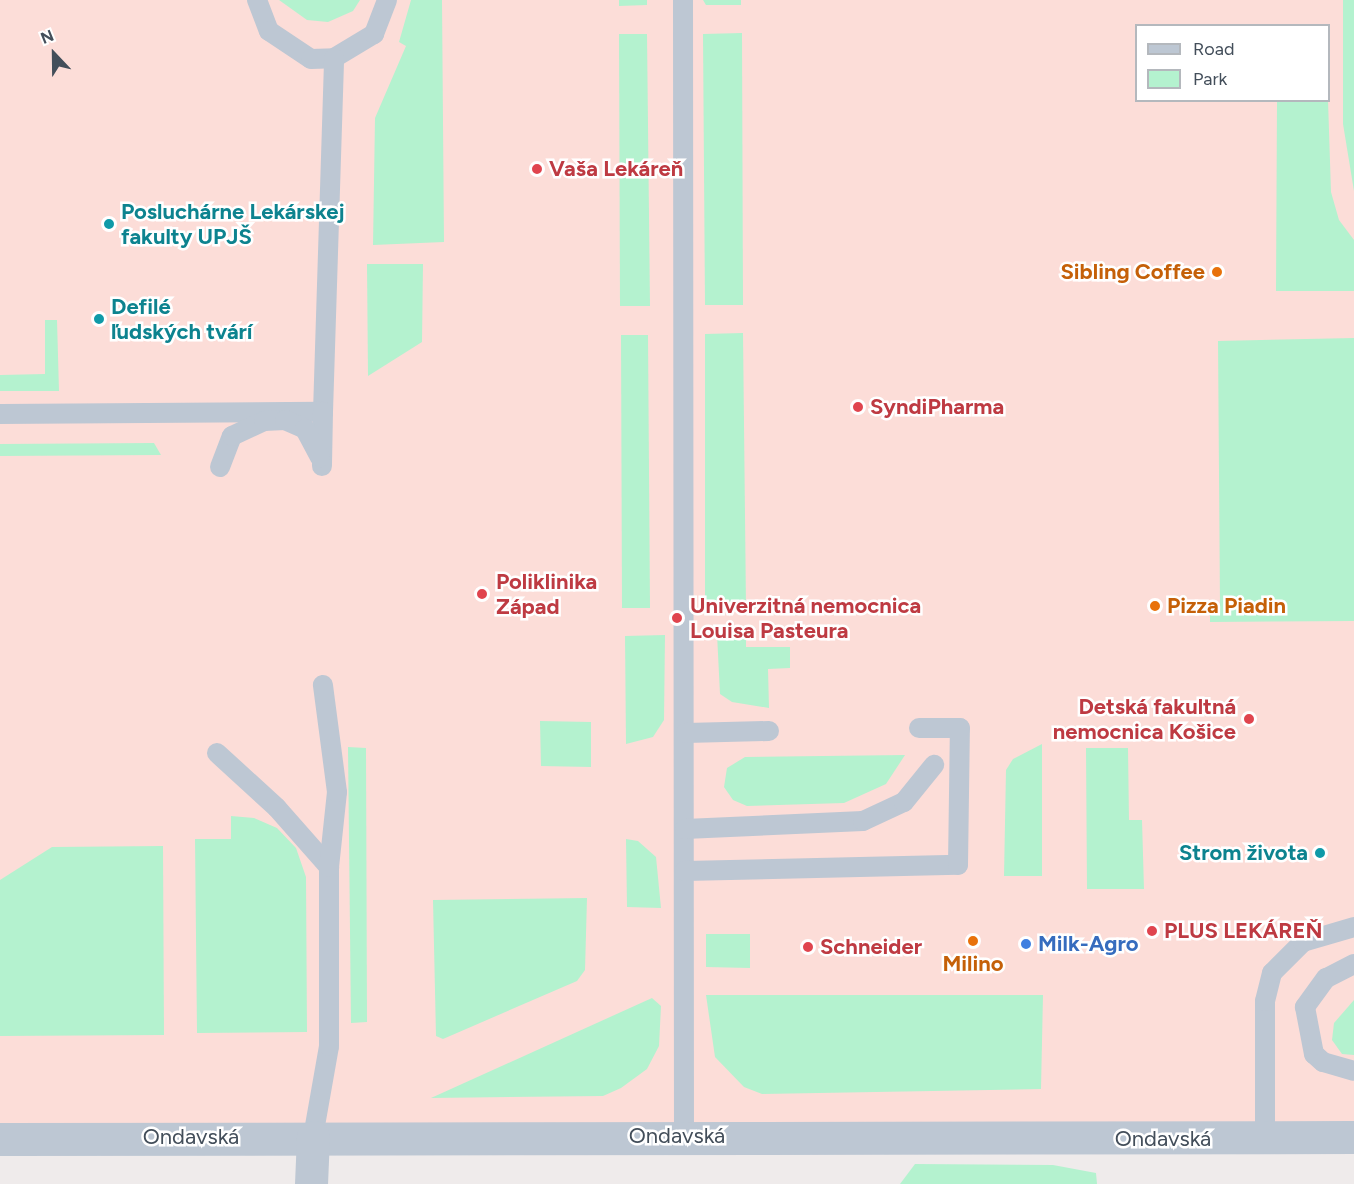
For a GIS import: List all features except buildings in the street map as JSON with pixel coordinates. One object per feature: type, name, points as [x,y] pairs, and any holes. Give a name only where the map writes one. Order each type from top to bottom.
[{"type":"street","name":"Ondavská","points":[[0,1139],[684,1135],[1354,1137]]},
{"type":"street","points":[[311,1184],[313,1137]]},
{"type":"lane","points":[[256,0],[269,31],[288,48],[311,59],[334,58],[374,34],[387,0]]},
{"type":"lane","points":[[683,0],[686,635],[684,1135]]},
{"type":"lane","points":[[220,412],[220,467],[232,436],[264,421],[285,420],[305,429],[317,444],[322,466],[334,58]]},
{"type":"lane","points":[[0,414],[323,412]]},
{"type":"lane","points":[[313,1137],[329,1046],[329,867],[337,792],[323,685]]},
{"type":"lane","points":[[685,871],[958,865],[960,728],[920,728]]},
{"type":"lane","points":[[686,733],[769,731]]},
{"type":"lane","points":[[217,753],[277,808],[329,867]]},
{"type":"lane","points":[[685,829],[863,821],[904,802],[934,765]]},
{"type":"lane","points":[[1265,1138],[1265,1001],[1272,974],[1303,942],[1354,927]]},
{"type":"lane","points":[[1354,964],[1326,978],[1305,1007],[1314,1054],[1323,1062],[1354,1071]]},
{"type":"shaded area","name":"Univerzitná nemocnica Louisa Pasteura","points":[[0,0],[1354,0],[1354,1137],[0,1139]]},
{"type":"green space","points":[[279,0],[360,0],[353,11],[328,22],[307,20]]},
{"type":"green space","points":[[411,0],[442,0],[444,242],[373,245],[375,118],[406,46],[399,42]]},
{"type":"green space","points":[[619,0],[647,0],[647,5],[619,6]]},
{"type":"green space","points":[[703,0],[741,0],[741,5],[706,5]]},
{"type":"green space","points":[[1343,0],[1354,0],[1354,191],[1343,124]]},
{"type":"green space","points":[[742,33],[743,305],[705,305],[703,34]]},
{"type":"green space","points":[[619,34],[647,34],[650,306],[620,306]]},
{"type":"green space","points":[[1277,102],[1328,102],[1331,192],[1339,220],[1354,240],[1354,291],[1276,291]]},
{"type":"green space","points":[[367,264],[423,264],[422,342],[368,376]]},
{"type":"green space","points":[[45,320],[57,320],[59,391],[0,391],[0,375],[45,374]]},
{"type":"green space","points":[[743,333],[746,607],[705,607],[705,334]]},
{"type":"green space","points":[[621,335],[648,335],[650,608],[622,608]]},
{"type":"green space","points":[[1354,338],[1354,621],[1210,622],[1210,607],[1220,606],[1218,341]]},
{"type":"green space","points":[[154,443],[161,455],[0,456],[0,444]]},
{"type":"green space","points":[[717,634],[746,634],[746,647],[790,647],[790,668],[768,669],[769,708],[732,702],[720,694]]},
{"type":"green space","points":[[665,635],[664,720],[653,737],[626,744],[625,636]]},
{"type":"green space","points":[[540,721],[591,722],[591,767],[541,766]]},
{"type":"green space","points":[[1042,744],[1042,876],[1004,876],[1006,770],[1013,759]]},
{"type":"green space","points":[[348,747],[366,748],[367,1022],[351,1023]]},
{"type":"green space","points":[[1086,748],[1128,748],[1129,820],[1142,820],[1144,889],[1087,889]]},
{"type":"green space","points":[[905,755],[886,784],[844,803],[747,806],[733,800],[724,787],[727,768],[745,757]]},
{"type":"green space","points":[[231,816],[254,818],[277,828],[296,848],[306,877],[307,1032],[197,1033],[195,839],[231,839]]},
{"type":"green space","points":[[626,839],[638,841],[656,857],[661,908],[627,907]]},
{"type":"green space","points":[[163,846],[164,1035],[0,1036],[0,880],[52,847]]},
{"type":"green space","points":[[587,898],[585,970],[577,981],[443,1039],[436,1036],[433,900]]},
{"type":"green space","points":[[706,934],[750,934],[750,968],[706,967]]},
{"type":"green space","points":[[706,995],[1043,995],[1041,1089],[762,1094],[744,1087],[715,1057]]},
{"type":"green space","points":[[652,998],[661,1006],[659,1046],[647,1069],[621,1088],[603,1096],[431,1098]]},
{"type":"green space","points":[[1354,1000],[1354,1055],[1342,1054],[1332,1040],[1334,1023]]},
{"type":"green space","points":[[915,1164],[1053,1165],[1096,1173],[1097,1184],[900,1184]]},
{"type":"place","name":"Vaša Lekáreň","points":[[537,169]]},
{"type":"place","name":"Posluchárne Lekárskej fakulty UPJŠ","points":[[109,224]]},
{"type":"place","name":"Sibling Coffee","points":[[1217,272]]},
{"type":"place","name":"Defilé ľudských tvárí","points":[[99,319]]},
{"type":"place","name":"SyndiPharma","points":[[858,407]]},
{"type":"place","name":"Poliklinika Západ","points":[[482,594]]},
{"type":"place","name":"Pizza Piadin","points":[[1155,606]]},
{"type":"place","name":"Univerzitná nemocnica Louisa Pasteura","points":[[677,618]]},
{"type":"place","name":"Detská fakultná nemocnica Košice","points":[[1249,719]]},
{"type":"place","name":"Strom života","points":[[1320,853]]},
{"type":"place","name":"PLUS LEKÁREŇ","points":[[1152,931]]},
{"type":"place","name":"Milino","points":[[973,941]]},
{"type":"place","name":"Milk-Agro","points":[[1026,944]]},
{"type":"place","name":"Schneider","points":[[808,947]]}]
